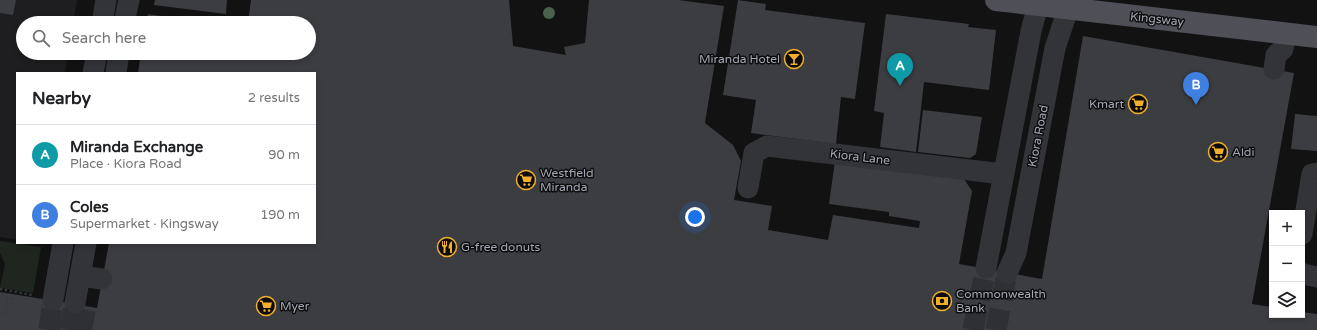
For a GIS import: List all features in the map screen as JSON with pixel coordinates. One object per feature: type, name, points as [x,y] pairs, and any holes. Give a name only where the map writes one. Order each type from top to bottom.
[{"type":"main road","name":"Kingsway","points":[[996,0],[1070,4],[1284,41],[1317,37]]},
{"type":"street","points":[[103,16],[106,0]]},
{"type":"street","points":[[125,16],[128,0]]},
{"type":"street","points":[[986,268],[1031,31],[1039,2]]},
{"type":"street","name":"Kiora Road","points":[[1007,273],[1016,253],[1055,48],[1070,4]]},
{"type":"street","points":[[1280,70],[1288,57],[1284,41]]},
{"type":"street","points":[[93,72],[96,60]]},
{"type":"street","points":[[116,72],[118,60]]},
{"type":"street","name":"Kiora Lane","points":[[748,188],[754,153],[766,146],[1003,174]]},
{"type":"street","points":[[1305,216],[1312,174],[1317,173]]},
{"type":"street","points":[[53,300],[63,244]]},
{"type":"street","points":[[75,303],[86,244]]},
{"type":"street","points":[[1305,274],[1317,276]]},
{"type":"street","points":[[80,276],[102,279]]},
{"type":"path","points":[[0,289],[32,294]]},
{"type":"path","points":[[5,314],[8,298],[13,299],[11,306]]},
{"type":"path","points":[[914,329],[923,330]]},
{"type":"shaded area","points":[[0,0],[77,0],[74,16],[16,16],[16,60],[67,60],[65,72],[16,72],[16,240],[0,237]]},
{"type":"shaded area","points":[[0,241],[41,247],[33,293],[0,288],[5,264],[0,253]]},
{"type":"building","points":[[0,0],[16,0],[13,15],[0,13]]},
{"type":"building","points":[[155,0],[227,0],[226,14],[154,5]]},
{"type":"building","name":"Westfield Miranda","points":[[251,0],[509,0],[513,46],[566,55],[564,47],[585,43],[589,0],[678,0],[724,6],[705,123],[733,145],[741,161],[734,200],[772,206],[768,230],[828,240],[833,215],[919,228],[920,221],[889,216],[889,212],[829,204],[835,161],[964,179],[972,191],[959,264],[1042,279],[1083,36],[1294,73],[1252,304],[1269,307],[1269,318],[1305,318],[1305,312],[1317,314],[1317,330],[0,330],[0,292],[97,308],[109,244],[316,244],[316,72],[138,72],[140,60],[316,60],[316,16],[249,16]]},
{"type":"building","name":"Miranda Hotel","points":[[738,0],[766,4],[765,10],[865,23],[855,99],[841,97],[836,144],[751,133],[756,100],[723,95]]},
{"type":"building","points":[[148,14],[162,16],[148,16]]},
{"type":"building","points":[[886,14],[969,24],[968,27],[996,30],[989,90],[924,82],[916,152],[880,147],[884,113],[874,111]]},
{"type":"building","points":[[923,110],[982,117],[976,154],[970,158],[918,152]]},
{"type":"building","points":[[1295,114],[1317,116],[1317,151],[1291,149]]},
{"type":"tunnel","points":[[973,330],[986,268]]},
{"type":"tunnel","points":[[996,330],[1007,273]]},
{"type":"tunnel","points":[[49,330],[53,300]]},
{"type":"tunnel","points":[[70,330],[75,303]]},
{"type":"tunnel","points":[[73,318],[95,322]]},
{"type":"place","name":"Miranda Hotel","points":[[794,59]]},
{"type":"place","name":"Miranda Exchange","points":[[900,86]]},
{"type":"place","name":"Kmart","points":[[1138,104]]},
{"type":"place","name":"Coles","points":[[1196,105]]},
{"type":"place","name":"Aldi","points":[[1218,152]]},
{"type":"place","name":"Westfield Miranda","points":[[526,180]]},
{"type":"place","name":"G-free donuts","points":[[447,247]]},
{"type":"place","name":"Commonwealth Bank","points":[[942,301]]},
{"type":"place","name":"Myer","points":[[266,306]]}]
